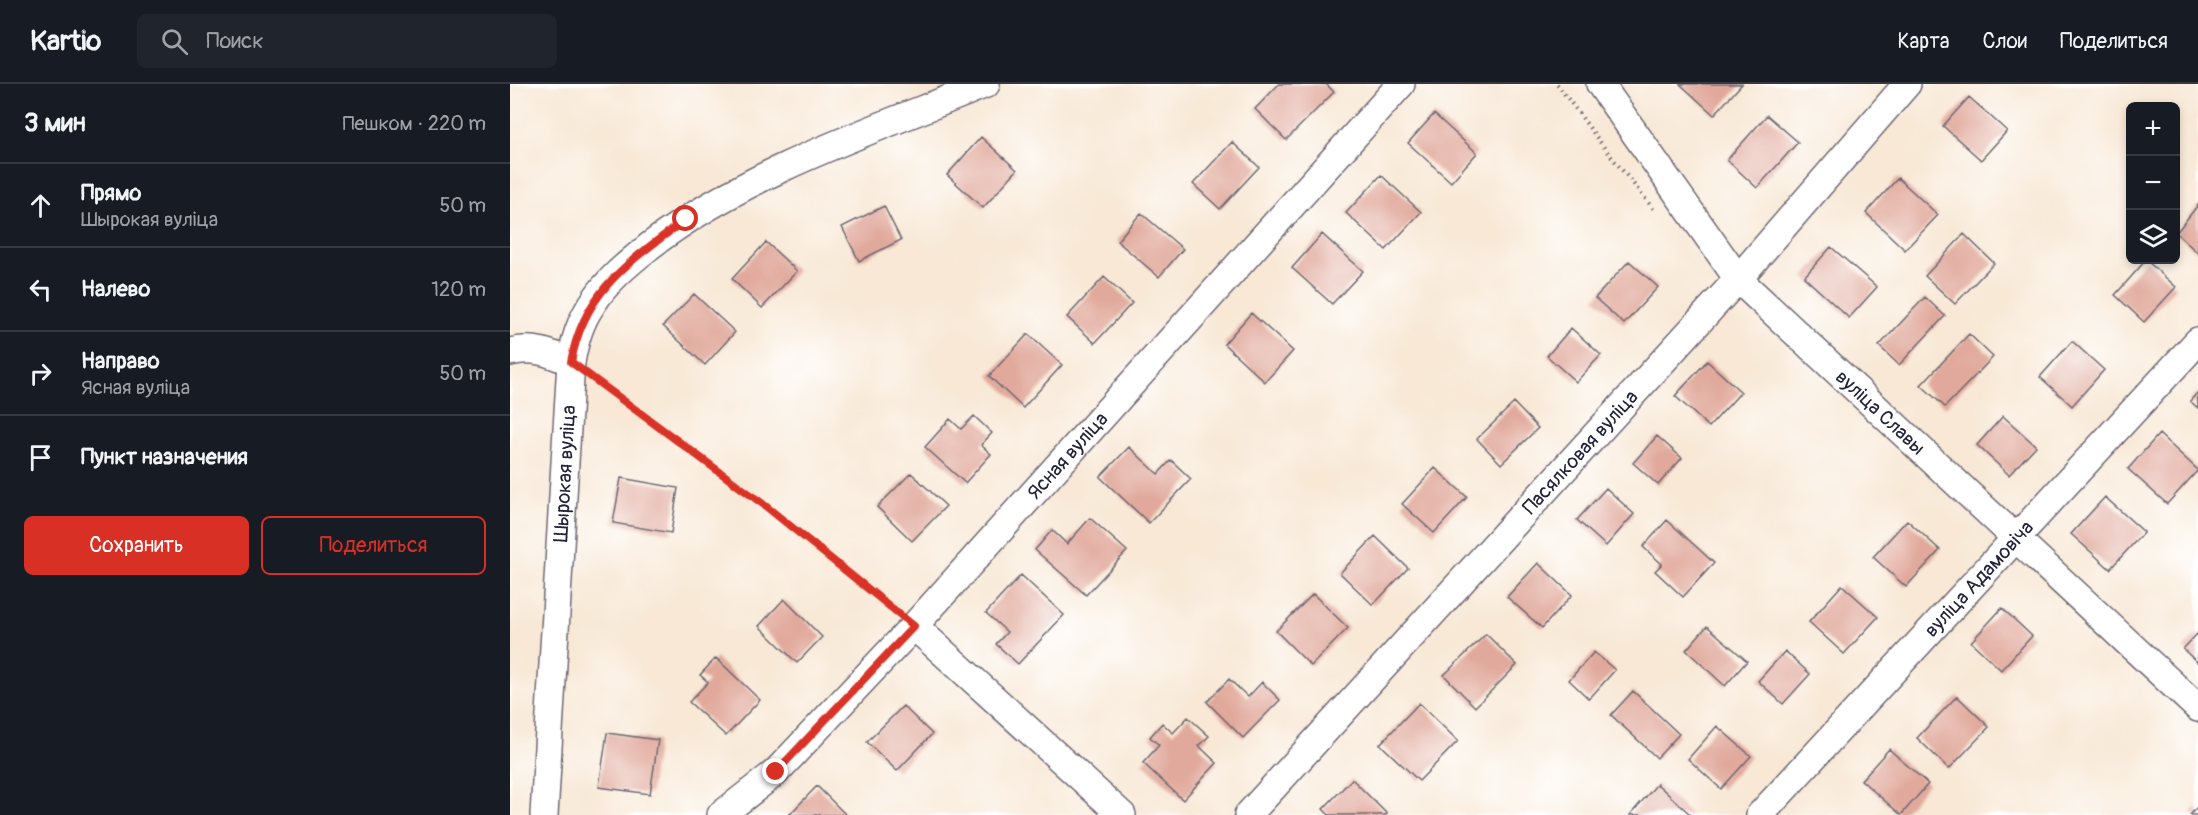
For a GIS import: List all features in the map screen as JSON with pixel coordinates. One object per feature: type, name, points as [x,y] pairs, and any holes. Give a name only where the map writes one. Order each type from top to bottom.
[{"type":"street","name":"Шырокая вуліца","points":[[544,815],[571,362],[576,335],[593,302],[625,265],[686,219],[760,177],[986,84]]},
{"type":"street","name":"Ясная вуліца","points":[[721,815],[776,772],[914,626],[1401,84]]},
{"type":"street","name":"вуліца Славы","points":[[1600,84],[1738,279],[2198,708]]},
{"type":"street","name":"Пасялковая вуліца","points":[[1248,815],[1738,279],[1907,84]]},
{"type":"street","name":"вуліца Адамовіча","points":[[1760,815],[2198,341]]},
{"type":"street","points":[[510,352],[525,348],[550,353],[571,362]]},
{"type":"street","points":[[914,626],[1122,815]]},
{"type":"path","points":[[571,362],[763,504],[914,626]]},
{"type":"building","points":[[1279,84],[1326,84],[1334,92],[1286,140],[1255,109]]},
{"type":"building","points":[[1680,84],[1742,84],[1714,115]]},
{"type":"building","points":[[1969,97],[2007,131],[1981,160],[1943,126]]},
{"type":"building","points":[[1434,114],[1477,153],[1451,182],[1408,143]]},
{"type":"building","points":[[1767,115],[1798,142],[1757,188],[1727,160]]},
{"type":"building","points":[[981,137],[1017,170],[983,208],[947,175]]},
{"type":"building","points":[[1232,142],[1259,167],[1220,209],[1193,184]]},
{"type":"building","points":[[1381,175],[1421,212],[1386,250],[1346,213]]},
{"type":"building","points":[[1898,178],[1938,215],[1905,250],[1866,213]]},
{"type":"building","points":[[2198,205],[2198,253],[2180,237],[2180,228]]},
{"type":"building","points":[[884,206],[901,240],[859,261],[842,227]]},
{"type":"building","points":[[1141,213],[1183,249],[1159,277],[1117,241]]},
{"type":"building","points":[[1322,234],[1363,271],[1332,304],[1292,268]]},
{"type":"building","points":[[1964,234],[1994,263],[1955,304],[1925,276]]},
{"type":"building","points":[[766,242],[797,271],[762,308],[732,279]]},
{"type":"building","points":[[1831,247],[1877,287],[1849,318],[1804,277]]},
{"type":"building","points":[[1629,261],[1658,287],[1624,324],[1595,298]]},
{"type":"building","points":[[2142,264],[2150,264],[2176,287],[2144,322],[2115,295]]},
{"type":"building","points":[[1104,277],[1132,303],[1095,343],[1067,317]]},
{"type":"building","points":[[694,294],[735,332],[705,365],[663,326]]},
{"type":"building","points":[[1925,297],[1945,316],[1899,365],[1879,346]]},
{"type":"building","points":[[1251,313],[1293,351],[1265,382],[1224,344]]},
{"type":"building","points":[[1571,328],[1601,355],[1576,382],[1547,356]]},
{"type":"building","points":[[1028,334],[1062,365],[1023,408],[989,376]]},
{"type":"building","points":[[1969,334],[1993,357],[1945,407],[1921,385]]},
{"type":"building","points":[[2072,341],[2104,370],[2072,406],[2040,377]]},
{"type":"building","points":[[1707,361],[1741,392],[1709,427],[1675,396]]},
{"type":"building","points":[[2198,392],[2198,408],[2190,401]]},
{"type":"building","points":[[1514,403],[1538,428],[1501,464],[1477,439]]},
{"type":"building","points":[[974,416],[992,433],[981,445],[991,454],[965,483],[925,447],[950,419],[961,429]]},
{"type":"building","points":[[2003,416],[2036,446],[2009,475],[1977,445]]},
{"type":"building","points":[[2159,434],[2198,470],[2167,504],[2128,469]]},
{"type":"building","points":[[1657,436],[1682,458],[1658,485],[1633,463]]},
{"type":"building","points":[[1129,447],[1158,474],[1171,460],[1191,479],[1149,523],[1100,477]]},
{"type":"building","points":[[1435,468],[1467,497],[1434,533],[1402,504]]},
{"type":"building","points":[[911,473],[946,506],[912,541],[877,507]]},
{"type":"building","points":[[621,478],[678,488],[671,533],[613,523]]},
{"type":"building","points":[[1606,488],[1634,514],[1606,546],[1577,520]]},
{"type":"building","points":[[2105,497],[2144,532],[2110,569],[2071,534]]},
{"type":"building","points":[[1090,518],[1127,551],[1086,595],[1035,550],[1052,530],[1067,544]]},
{"type":"building","points":[[1667,520],[1714,563],[1683,597],[1655,571],[1662,564],[1643,547]]},
{"type":"building","points":[[1907,520],[1940,550],[1906,587],[1873,557]]},
{"type":"building","points":[[1375,536],[1408,568],[1373,605],[1340,573]]},
{"type":"building","points":[[1538,563],[1572,595],[1542,628],[1507,597]]},
{"type":"building","points":[[1021,575],[1064,615],[1018,664],[996,644],[1007,632],[986,613]]},
{"type":"building","points":[[1842,585],[1878,617],[1844,654],[1809,622]]},
{"type":"building","points":[[1313,594],[1348,628],[1311,666],[1276,631]]},
{"type":"building","points":[[784,599],[822,637],[797,663],[759,626]]},
{"type":"building","points":[[2002,608],[2032,636],[2001,670],[1971,642]]},
{"type":"building","points":[[1707,626],[1747,661],[1725,686],[1686,650]]},
{"type":"building","points":[[2198,633],[2198,663],[2183,649]]},
{"type":"building","points":[[1486,634],[1517,665],[1475,707],[1444,675]]},
{"type":"building","points":[[1785,651],[1810,674],[1783,704],[1758,681]]},
{"type":"building","points":[[1594,652],[1615,670],[1589,699],[1569,680]]},
{"type":"building","points":[[716,658],[760,700],[726,736],[689,702],[708,682],[700,675]]},
{"type":"building","points":[[1229,679],[1248,697],[1262,682],[1280,700],[1243,738],[1207,702]]},
{"type":"building","points":[[1633,691],[1679,734],[1657,758],[1611,715]]},
{"type":"building","points":[[1957,696],[1989,727],[1949,769],[1917,738]]},
{"type":"building","points":[[1419,703],[1458,741],[1419,781],[1380,744]]},
{"type":"building","points":[[903,706],[932,734],[897,771],[867,742]]},
{"type":"building","points":[[1188,717],[1209,736],[1199,746],[1217,763],[1183,800],[1143,763],[1159,745],[1150,737],[1162,723],[1173,733]]},
{"type":"building","points":[[1717,726],[1751,756],[1721,789],[1688,759]]},
{"type":"building","points":[[607,733],[658,740],[650,794],[599,787]]},
{"type":"building","points":[[1889,749],[1928,784],[1901,815],[1861,780]]},
{"type":"building","points":[[1352,779],[1386,815],[1329,815],[1323,809]]},
{"type":"building","points":[[1657,784],[1691,815],[1630,815]]},
{"type":"building","points":[[817,786],[846,815],[789,815]]},
{"type":"building","points":[[2198,806],[2198,815],[2190,815]]},
{"type":"route","points":[[686,219],[625,265],[593,302],[576,335],[571,362],[763,504],[914,626],[776,772]]}]
